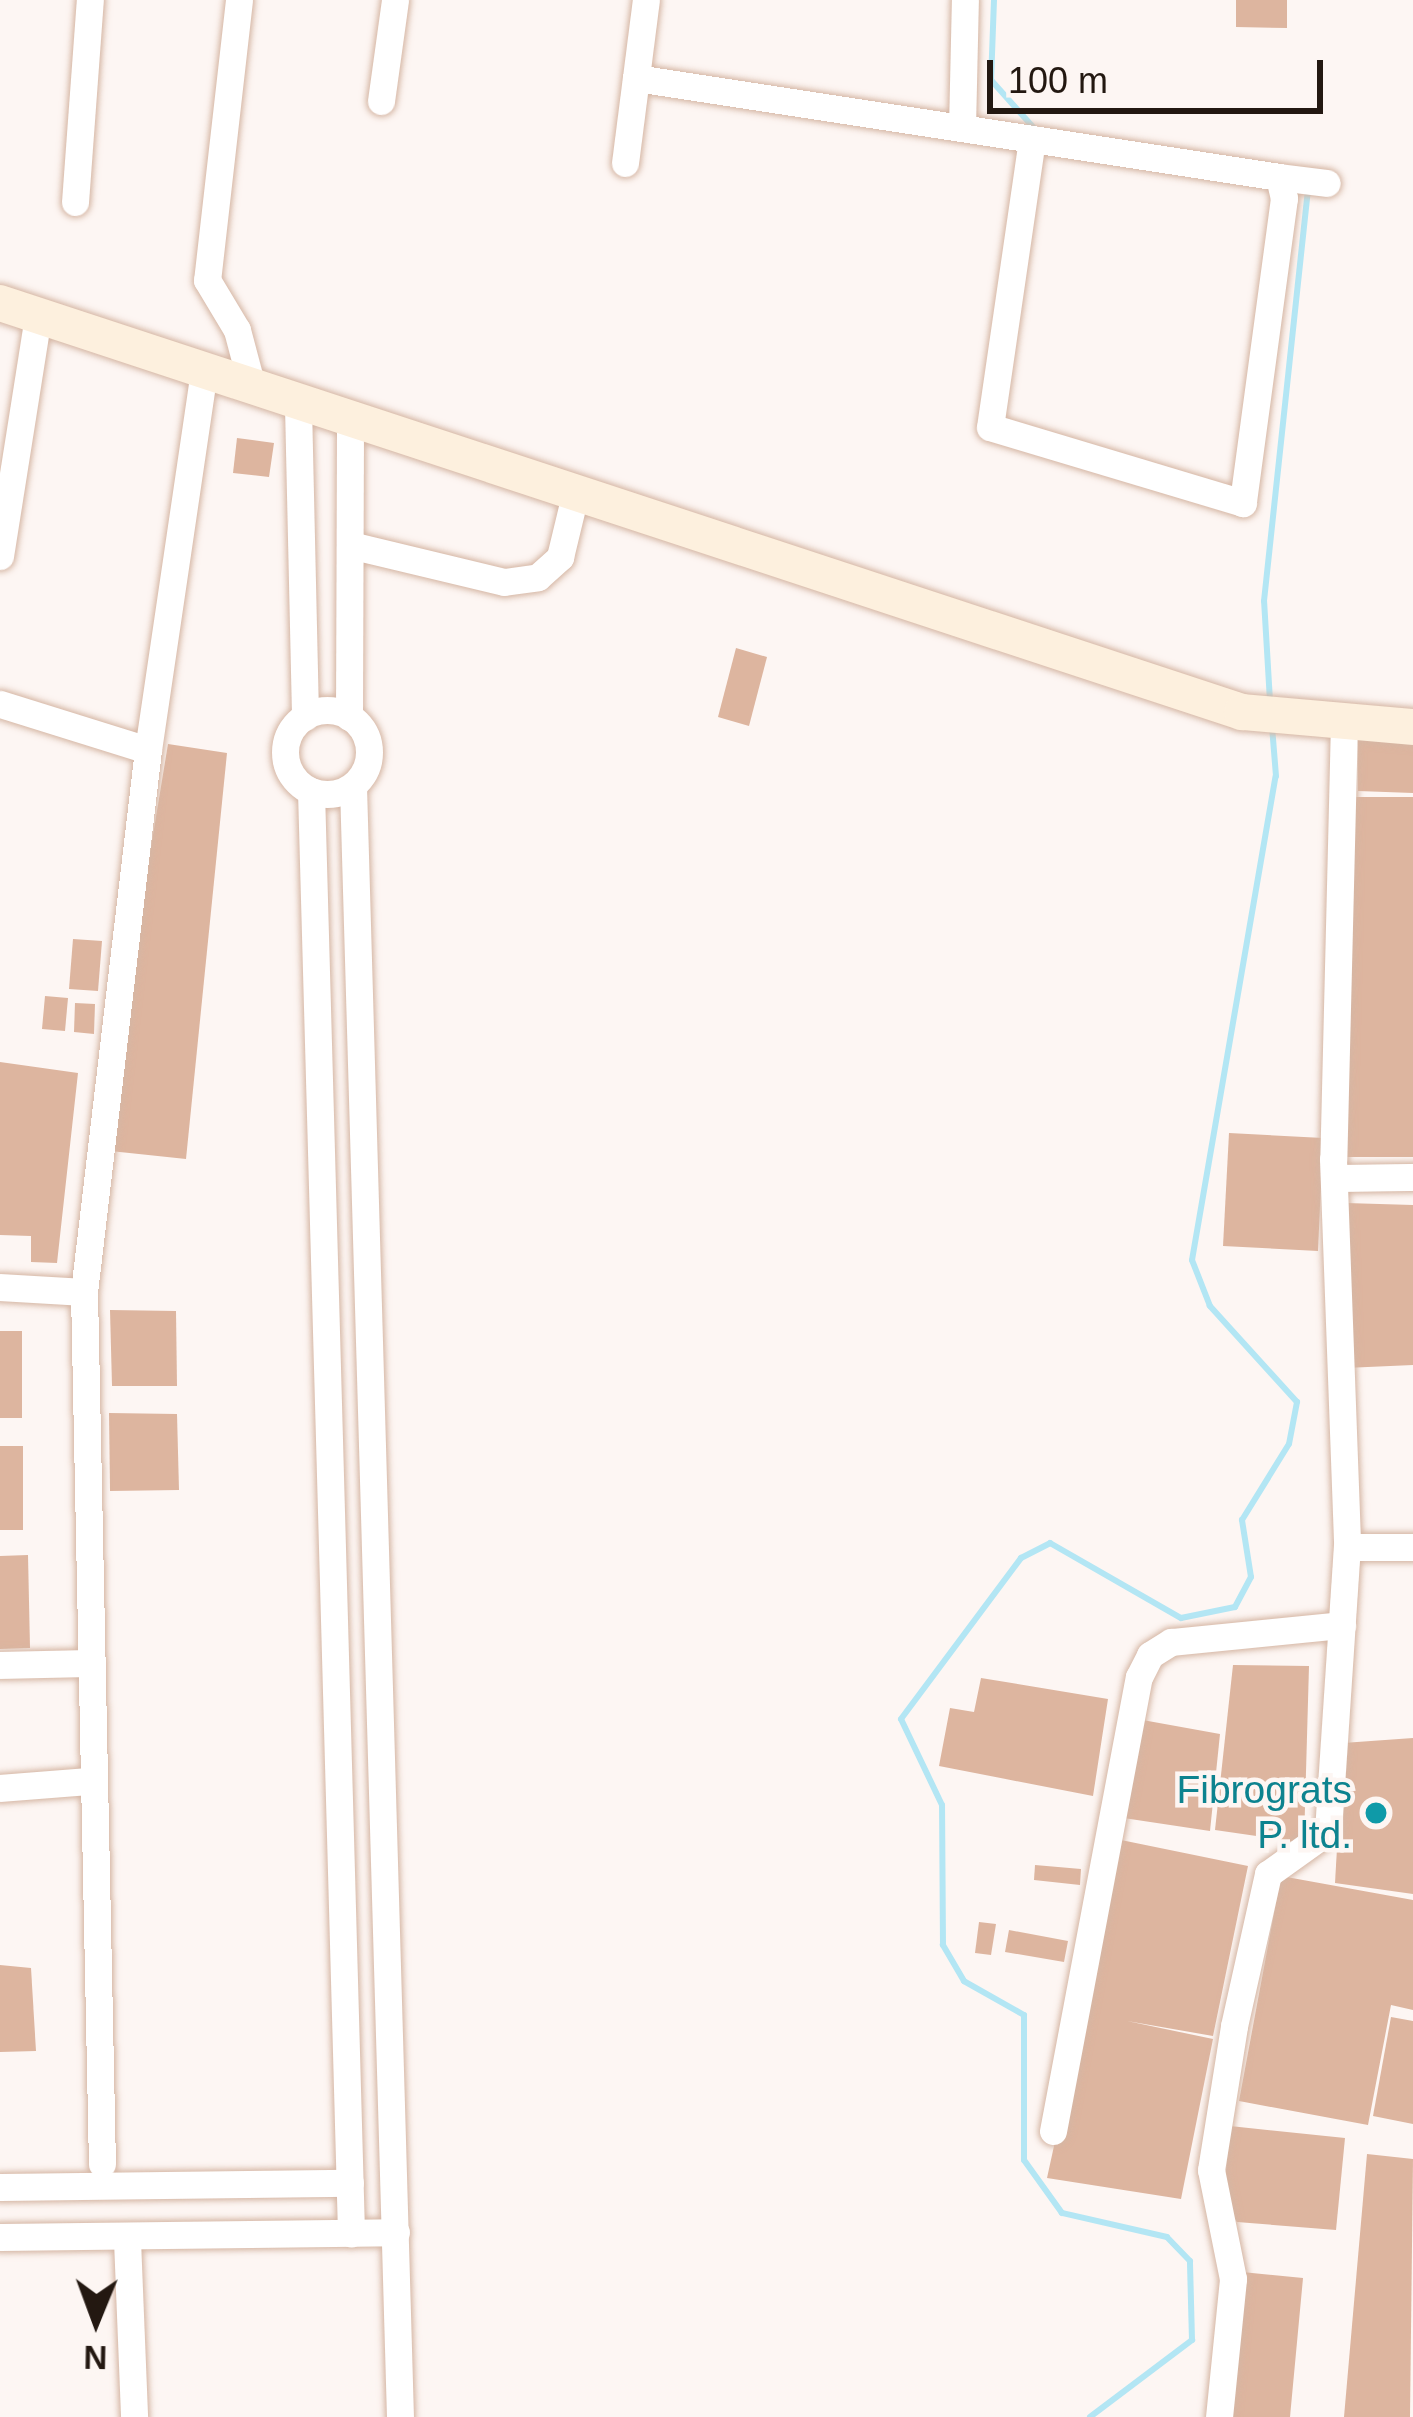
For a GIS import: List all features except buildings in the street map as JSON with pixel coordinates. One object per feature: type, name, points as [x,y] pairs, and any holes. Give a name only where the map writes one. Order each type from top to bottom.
[{"type":"street","points":[[75,202],[90,0]]},
{"type":"street","points":[[239,0],[207,280],[237,331],[253,390]]},
{"type":"street","points":[[381,101],[395,0]]},
{"type":"street","points":[[625,163],[646,0]]},
{"type":"street","points":[[962,128],[965,0]]},
{"type":"street","points":[[636,78],[1306,180],[1284,198],[1243,502],[990,427],[1032,139]]},
{"type":"street","points":[[0,303],[298,406],[1242,712],[1413,727]]},
{"type":"street","points":[[0,556],[38,316]]},
{"type":"street","points":[[102,2164],[88,1781],[84,1292],[148,750],[204,373]]},
{"type":"street","points":[[298,406],[305,716]]},
{"type":"street","points":[[350,422],[350,716]]},
{"type":"street","points":[[350,545],[504,582],[538,577],[560,557],[575,495]]},
{"type":"street","points":[[0,704],[148,750]]},
{"type":"street","points":[[352,786],[311,791],[293,777],[285,756],[289,733],[305,716],[327,710],[350,716],[365,734],[369,756],[352,786],[400,2417]]},
{"type":"street","points":[[1219,2417],[1232,2279],[1211,2170],[1268,1874],[1328,1831],[1347,1547],[1334,1178],[1344,722]]},
{"type":"street","points":[[311,791],[351,2234]]},
{"type":"street","points":[[1334,1178],[1413,1177]]},
{"type":"street","points":[[0,1287],[84,1292]]},
{"type":"street","points":[[331,1536],[374,1533]]},
{"type":"street","points":[[1347,1547],[1413,1547]]},
{"type":"street","points":[[1053,2131],[1138,1677],[1150,1655],[1172,1642],[1342,1625]]},
{"type":"street","points":[[0,1665],[87,1663]]},
{"type":"street","points":[[0,1788],[88,1781]]},
{"type":"street","points":[[0,2187],[350,2182]]},
{"type":"street","points":[[0,2237],[128,2240],[396,2232]]},
{"type":"street","points":[[112,2417],[134,2416],[128,2240]]},
{"type":"waterway","points":[[994,0],[991,80],[1033,127]]},
{"type":"waterway","points":[[1270,701],[1264,601],[1308,189]]},
{"type":"waterway","points":[[1090,2417],[1192,2340],[1190,2261],[1167,2237],[1062,2213],[1024,2160],[1024,2015],[964,1981],[943,1945],[942,1805],[901,1719],[1021,1558],[1050,1543],[1181,1618],[1235,1607],[1251,1577],[1242,1520],[1289,1444],[1297,1402],[1210,1306],[1192,1260],[1276,776],[1272,726]]},
{"type":"place","name":"Fibrograts P. ltd.","points":[[1376,1813]]}]
